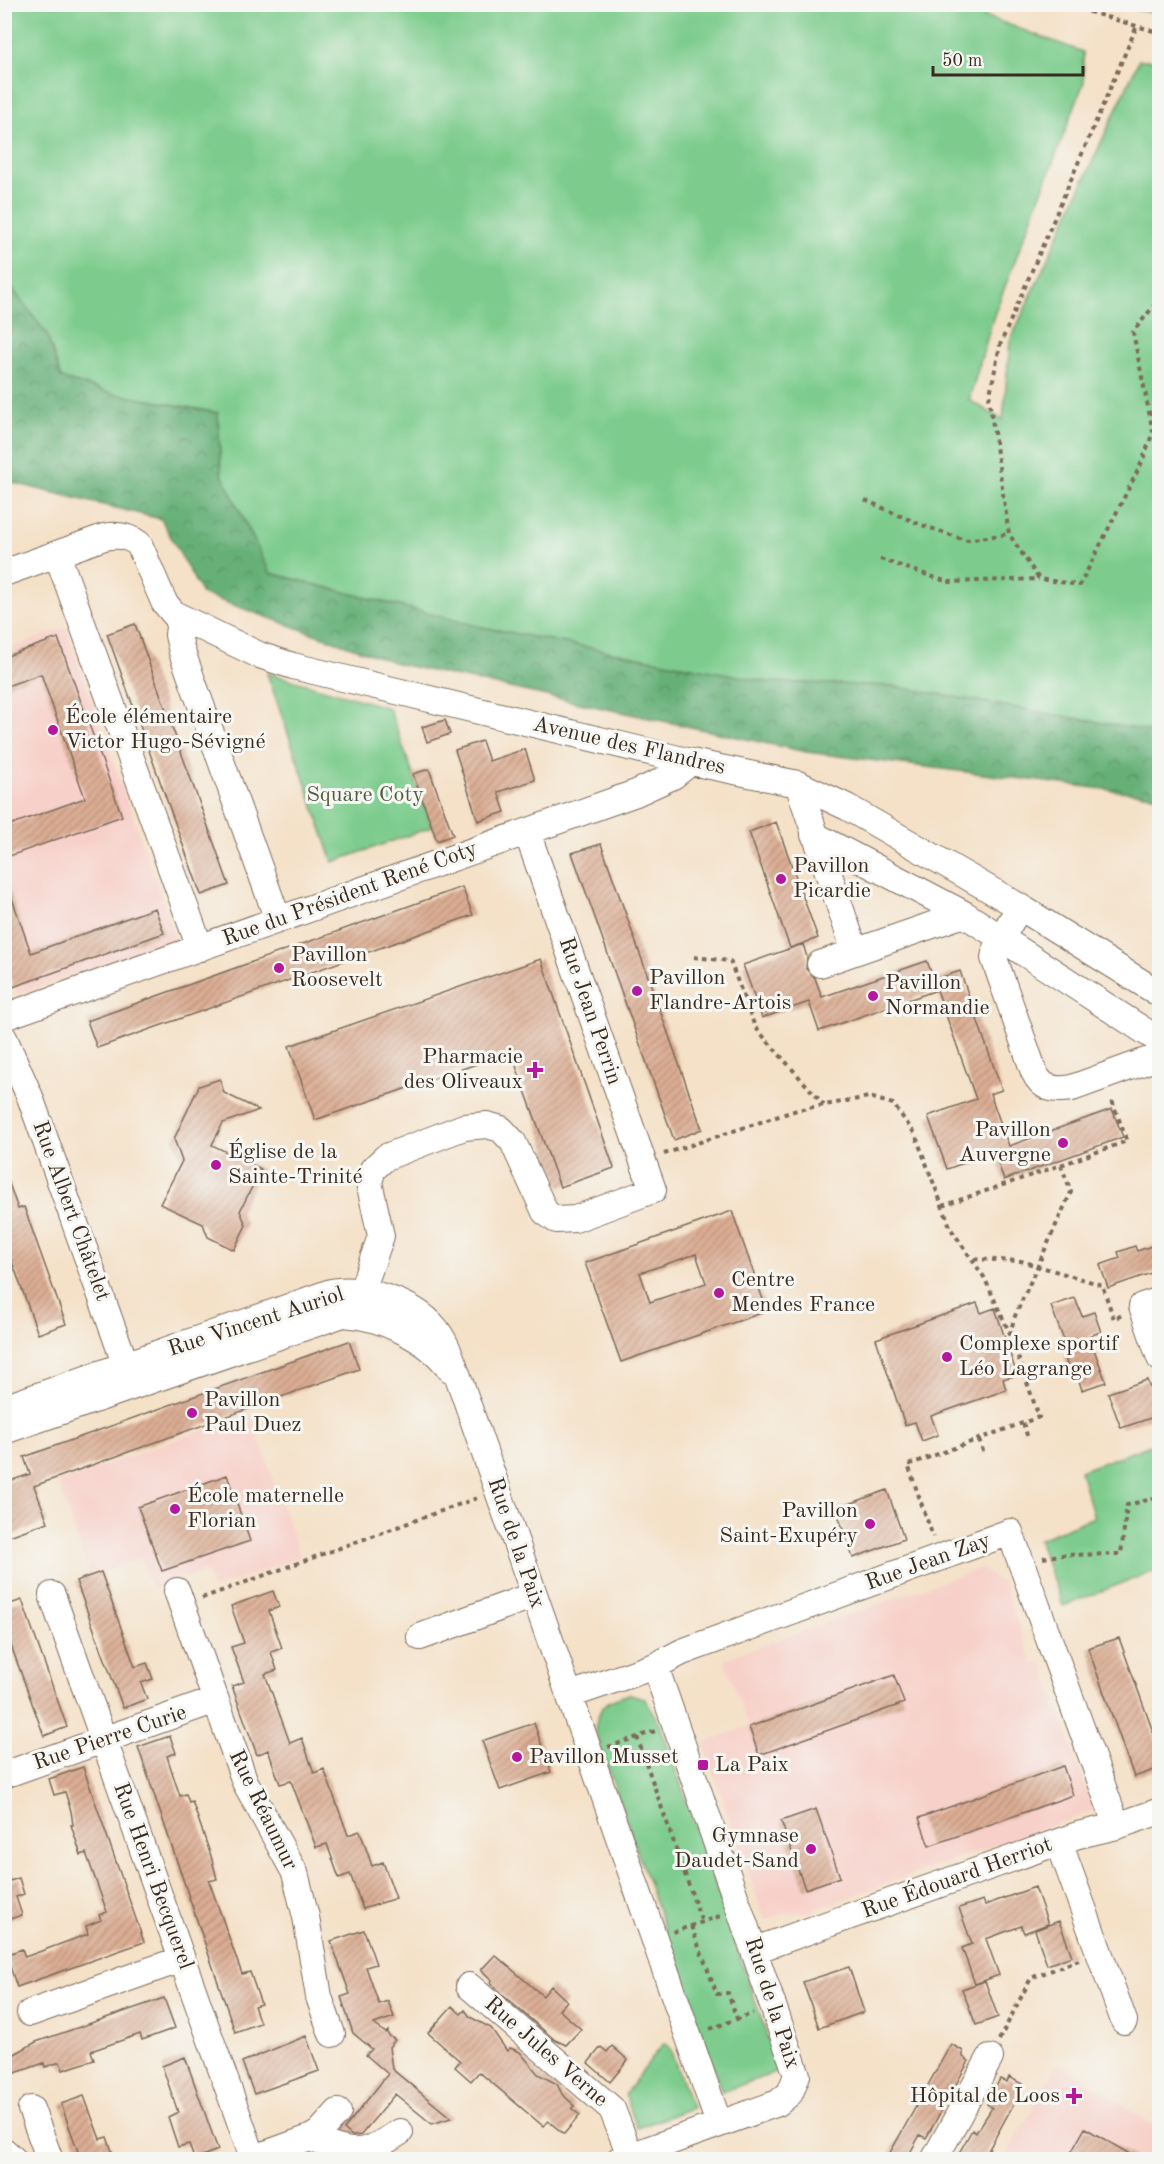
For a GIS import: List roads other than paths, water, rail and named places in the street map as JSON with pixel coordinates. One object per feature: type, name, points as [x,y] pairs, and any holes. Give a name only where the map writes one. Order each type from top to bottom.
[{"type":"street","name":"Avenue des Flandres","points":[[57,554],[104,537],[123,536],[139,544],[164,602],[180,618],[259,655],[293,666],[691,762],[798,784],[847,807],[1020,907],[1160,994]]},
{"type":"street","points":[[4,573],[57,554],[200,948]]},
{"type":"street","points":[[180,618],[178,635],[184,658],[278,920]]},
{"type":"street","name":"Rue du Président René Coty","points":[[4,1017],[656,785],[683,770],[691,762]]},
{"type":"street","points":[[798,784],[855,951]]},
{"type":"street","name":"Rue Jean Perrin","points":[[360,1303],[381,1236],[369,1182],[373,1168],[386,1157],[464,1127],[487,1125],[501,1129],[513,1142],[545,1212],[556,1220],[575,1220],[653,1190],[527,832]]},
{"type":"street","points":[[814,834],[964,914],[1160,1041]]},
{"type":"street","points":[[1020,907],[995,951],[996,966],[1037,1079],[1049,1088],[1064,1090],[1160,1056]]},
{"type":"street","points":[[820,964],[964,914]]},
{"type":"street","name":"Rue Albert Châtelet","points":[[4,1038],[30,1097],[129,1375]]},
{"type":"street","name":"Rue Vincent Auriol","points":[[4,1408],[335,1316],[360,1303],[407,1308],[433,1325],[448,1349],[462,1390]]},
{"type":"street","points":[[1151,1303],[1160,1358]]},
{"type":"street","name":"Rue Vincent Auriol","points":[[4,1431],[129,1375]]},
{"type":"street","name":"Rue de la Paix","points":[[462,1390],[719,2124],[778,2103],[793,2088],[796,2068],[655,1665]]},
{"type":"street","name":"Rue Jean Zay","points":[[655,1665],[682,1652],[1010,1532],[1116,1826]]},
{"type":"street","name":"Rue Henri Becquerel","points":[[52,1595],[251,2159]]},
{"type":"street","points":[[420,1637],[534,1595]]},
{"type":"street","name":"Rue Réaumur","points":[[179,1598],[245,1782],[295,1874],[306,1917],[319,1997],[332,2034]]},
{"type":"street","points":[[570,1695],[655,1665]]},
{"type":"street","name":"Rue Pierre Curie","points":[[4,1774],[216,1701]]},
{"type":"street","name":"Rue Édouard Herriot","points":[[755,1950],[1059,1842],[1160,1811]]},
{"type":"street","points":[[1059,1842],[1124,2020]]},
{"type":"street","points":[[30,2013],[182,1959]]},
{"type":"street","name":"Rue Jules Verne","points":[[469,1986],[612,2109],[624,2157]]},
{"type":"street","points":[[934,2160],[990,2058]]},
{"type":"street","points":[[31,2109],[50,2160]]},
{"type":"street","points":[[251,2159],[310,2138],[319,2133],[338,2112]]},
{"type":"street","points":[[624,2157],[719,2124]]},
{"type":"street","points":[[310,2138],[349,2153],[375,2148],[400,2132]]},
{"type":"street","points":[[4,2151],[14,2160]]},
{"type":"place","name":"École élémentaire Victor Hugo-Sévigné","points":[[53,730]]},
{"type":"place","name":"Pavillon Picardie","points":[[781,879]]},
{"type":"place","name":"Pavillon Roosevelt","points":[[279,968]]},
{"type":"place","name":"Pavillon Flandre-Artois","points":[[637,991]]},
{"type":"place","name":"Pavillon Normandie","points":[[873,996]]},
{"type":"place","name":"Pharmacie des Oliveaux","points":[[535,1070]]},
{"type":"place","name":"Pavillon Auvergne","points":[[1063,1143]]},
{"type":"place","name":"Église de la Sainte-Trinité","points":[[216,1165]]},
{"type":"place","name":"Centre Mendes France","points":[[719,1293]]},
{"type":"place","name":"Complexe sportif Léo Lagrange","points":[[947,1357]]},
{"type":"place","name":"Pavillon Paul Duez","points":[[192,1413]]},
{"type":"place","name":"École maternelle Florian","points":[[175,1509]]},
{"type":"place","name":"Pavillon Saint-Exupéry","points":[[870,1524]]},
{"type":"place","name":"Pavillon Musset","points":[[517,1757]]},
{"type":"place","name":"La Paix","points":[[703,1765]]},
{"type":"place","name":"Gymnase Daudet-Sand","points":[[811,1849]]},
{"type":"place","name":"Hôpital de Loos","points":[[1074,2096]]},
{"type":"park label","name":"Square Coty","points":[[365,795]]}]
